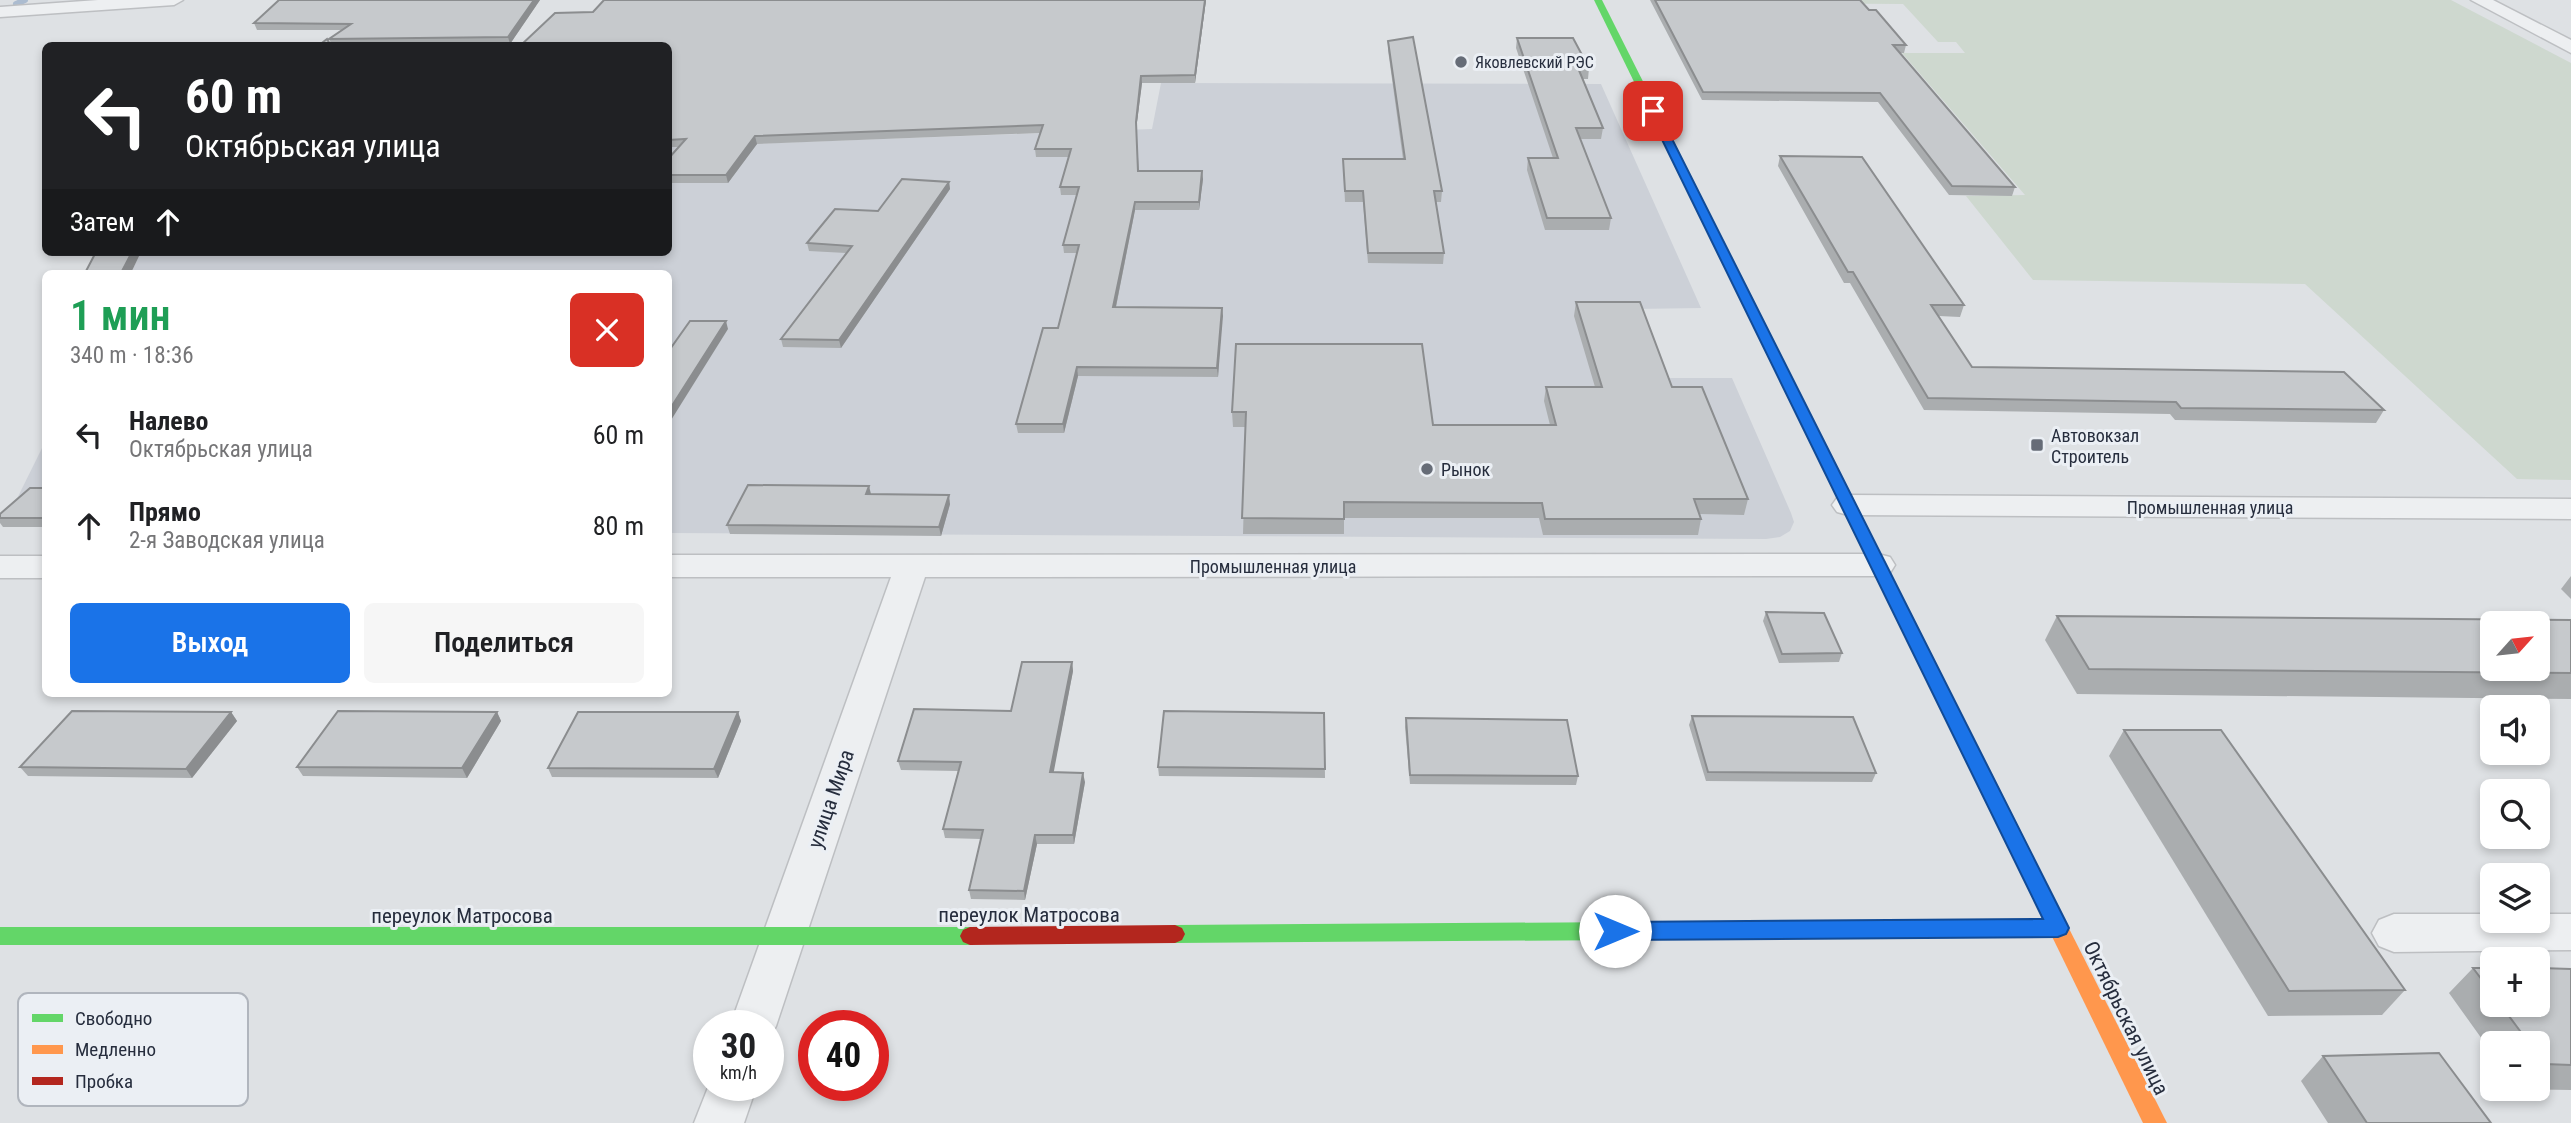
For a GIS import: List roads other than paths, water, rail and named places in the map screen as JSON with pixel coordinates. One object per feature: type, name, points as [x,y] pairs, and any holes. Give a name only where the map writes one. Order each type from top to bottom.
[{"type":"street","points":[[0,12],[174,0]]},
{"type":"street","name":"Октябрьская улица","points":[[1598,0],[2155,1123]]},
{"type":"street","points":[[2480,0],[2571,47]]},
{"type":"street","name":"Промышленная улица","points":[[1848,505],[2571,509]]},
{"type":"street","name":"Промышленная улица","points":[[672,566],[1876,560]]},
{"type":"street","points":[[0,567],[42,567]]},
{"type":"street","name":"улица Мира","points":[[758,1010],[909,573]]},
{"type":"street","name":"переулок Матросова","points":[[0,936],[783,937],[2058,928]]},
{"type":"street","points":[[2394,933],[2571,932]]},
{"type":"street","points":[[719,1123],[727,1101]]},
{"type":"waterway","points":[[16,4],[25,0]]},
{"type":"place","name":"Яковлевский РЭС","points":[[1461,62]]},
{"type":"place","name":"Автовокзал Строитель","points":[[2037,445]]},
{"type":"place","name":"Рынок","points":[[1427,469]]}]
